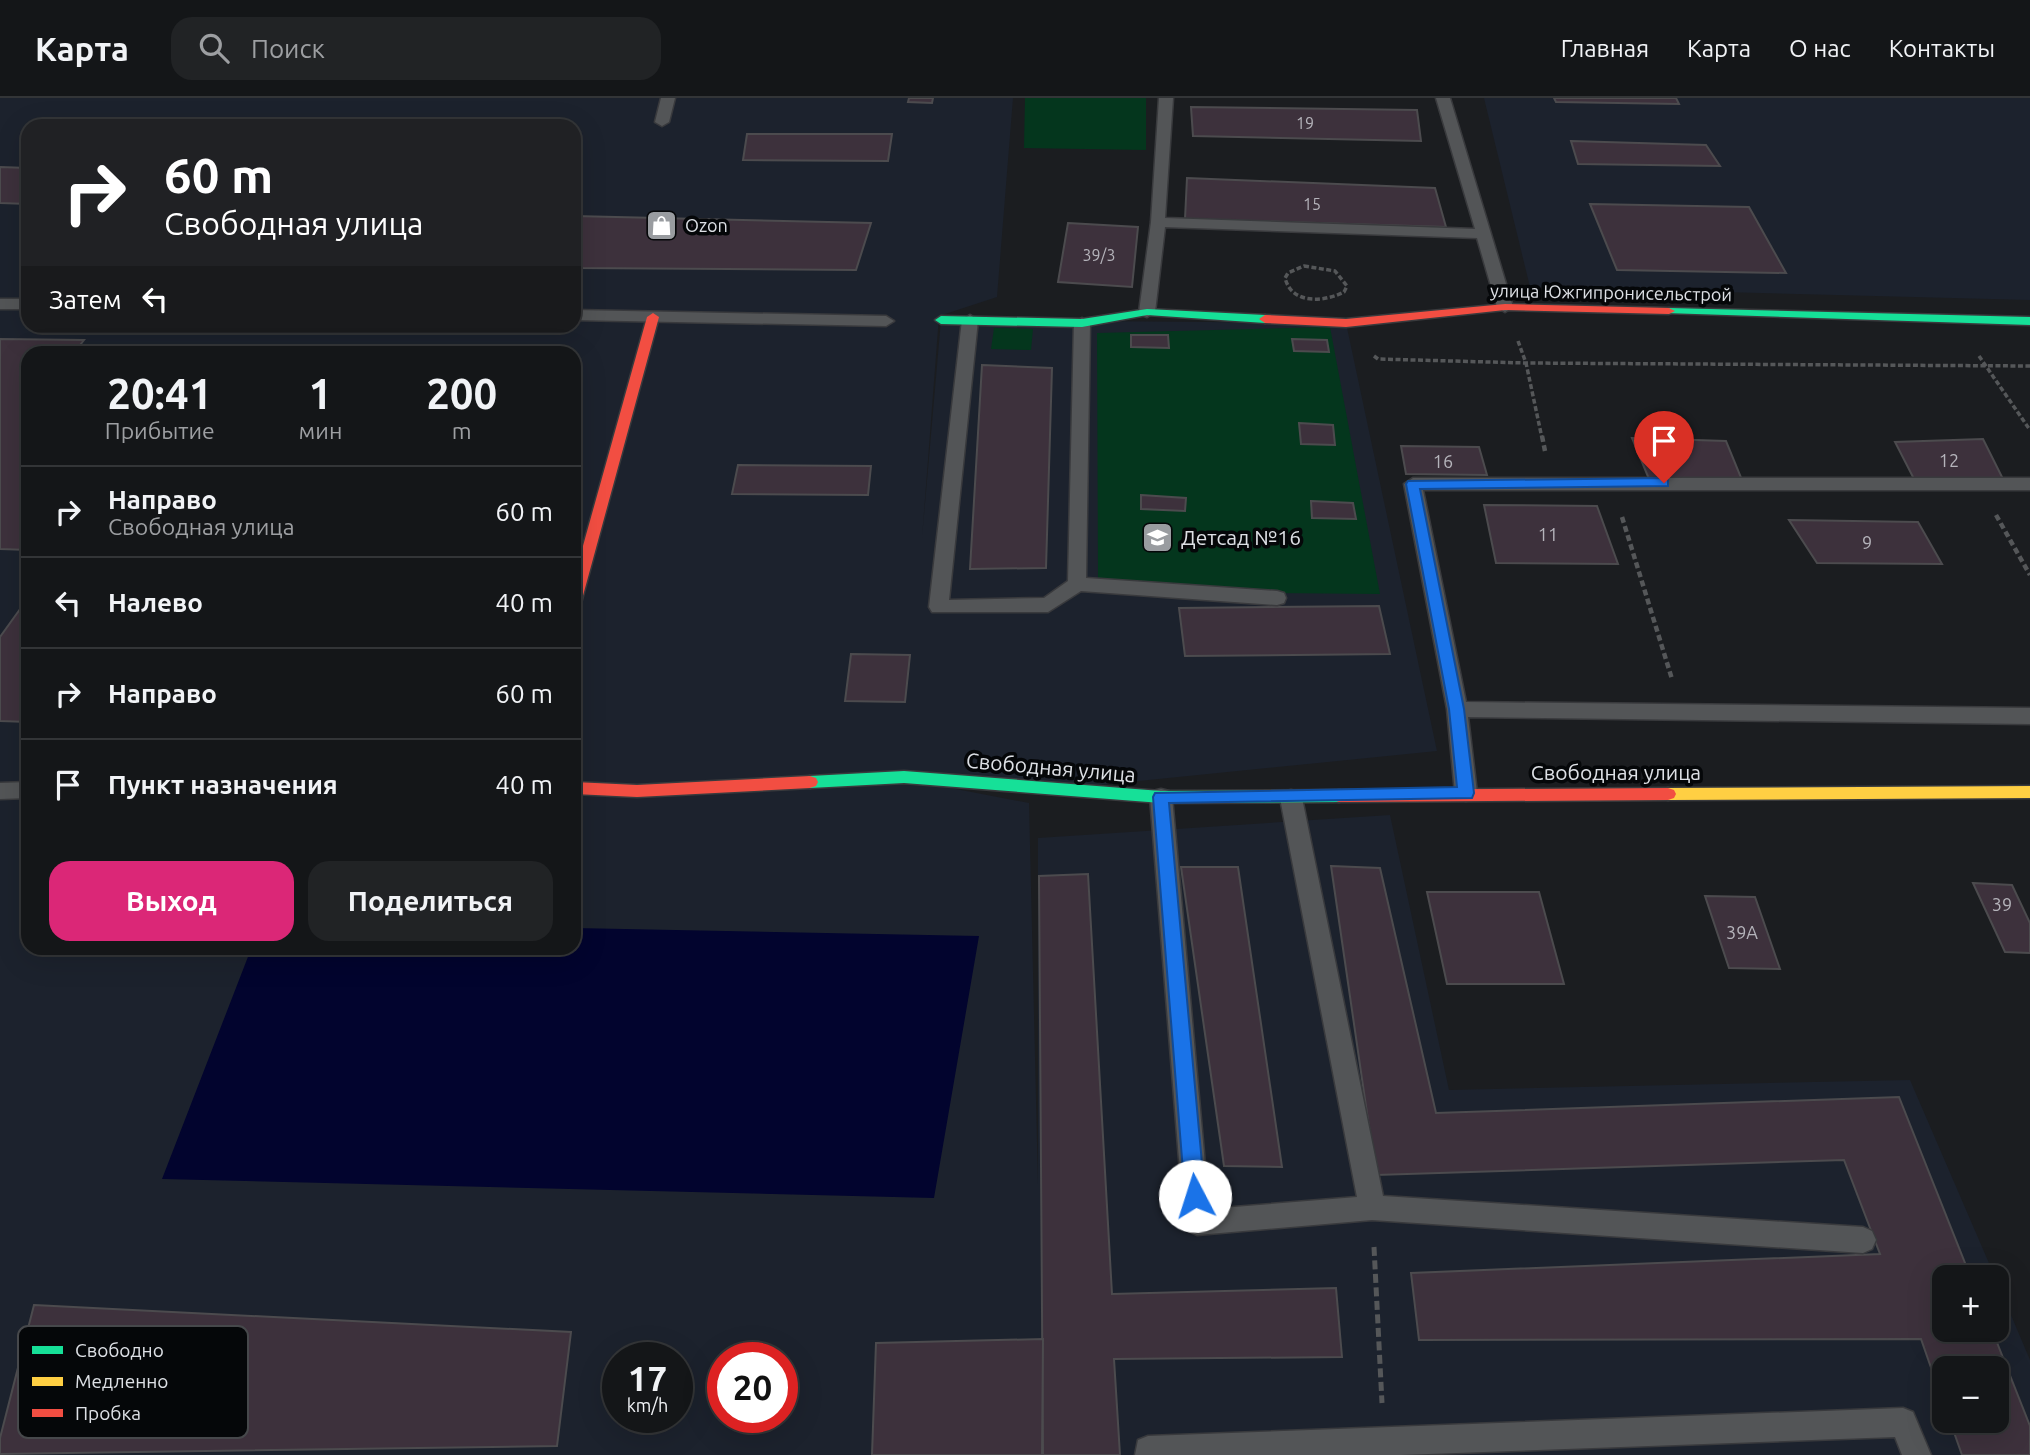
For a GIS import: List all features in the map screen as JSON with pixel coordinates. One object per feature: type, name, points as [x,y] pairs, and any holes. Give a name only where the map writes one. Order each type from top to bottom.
[{"type":"street","name":"улица Южгипронисельстрой","points":[[941,320],[1082,323],[1147,312],[1346,323],[1505,307],[2030,321]]},
{"type":"street","points":[[581,578],[653,317]]},
{"type":"street","name":"Свободная улица","points":[[581,788],[637,792],[904,777],[1161,797],[1466,793],[2030,792]]},
{"type":"lane","points":[[662,122],[668,98]]},
{"type":"lane","points":[[1147,312],[1158,222],[1166,98]]},
{"type":"lane","points":[[1443,98],[1505,307]]},
{"type":"lane","points":[[1158,222],[1482,234]]},
{"type":"lane","points":[[0,304],[21,304]]},
{"type":"lane","points":[[581,315],[886,321]]},
{"type":"lane","points":[[970,320],[939,607],[1048,606],[1077,584],[1277,598]]},
{"type":"lane","points":[[1077,584],[1082,323]]},
{"type":"lane","points":[[1466,793],[1457,709],[1413,484],[2030,484]]},
{"type":"lane","points":[[1457,709],[1683,714],[2030,716]]},
{"type":"lane","points":[[0,790],[21,790]]},
{"type":"lane","points":[[1161,797],[1197,1222],[1372,1208],[1863,1240]]},
{"type":"lane","points":[[1291,797],[1372,1208]]},
{"type":"lane","points":[[1149,1455],[1148,1450],[1903,1422],[1917,1455]]},
{"type":"path","points":[[1505,307],[1526,363],[1551,483]]},
{"type":"path","points":[[1950,319],[2030,430]]},
{"type":"path","points":[[1369,350],[1378,359],[1526,363],[2030,366]]},
{"type":"path","points":[[1611,482],[1683,714]]},
{"type":"path","points":[[1978,484],[2030,575]]},
{"type":"path","points":[[1372,1208],[1384,1442]]},
{"type":"shaded area","points":[[0,98],[1013,98],[997,297],[939,316],[922,538],[941,320],[1346,323],[1437,751],[1030,792],[904,779],[1029,803],[1038,1185],[1038,838],[1390,815],[1449,1090],[1910,1080],[1990,1265],[1932,1265],[1932,1342],[2009,1342],[2009,1310],[2030,1360],[2030,1455],[0,1455]]},
{"type":"shaded area","points":[[1484,98],[2030,98],[2030,300],[1530,287]]},
{"type":"green space","points":[[1025,98],[1146,98],[1146,150],[1024,148]]},
{"type":"green space","points":[[1330,327],[1380,594],[1136,592],[1098,583],[1097,333]]},
{"type":"green space","points":[[994,328],[1033,329],[1031,350],[991,349]]},
{"type":"water","points":[[581,928],[979,936],[934,1198],[162,1179],[249,955],[581,955]]},
{"type":"building","points":[[909,98],[933,98],[932,103],[908,102]]},
{"type":"building","points":[[1554,98],[1676,98],[1679,104],[1556,102]]},
{"type":"building","points":[[1191,107],[1417,110],[1421,141],[1193,136]]},
{"type":"building","points":[[747,134],[892,134],[888,161],[743,160]]},
{"type":"building","points":[[1571,141],[1706,145],[1720,166],[1578,164]]},
{"type":"building","points":[[0,167],[21,168],[21,204],[0,203]]},
{"type":"building","points":[[1187,178],[1435,188],[1446,227],[1185,219]]},
{"type":"building","points":[[1590,204],[1749,207],[1786,273],[1617,270]]},
{"type":"building","points":[[581,216],[871,223],[856,270],[581,268]]},
{"type":"building","points":[[1068,223],[1138,227],[1132,287],[1058,282]]},
{"type":"building","points":[[1131,335],[1168,335],[1169,348],[1131,347]]},
{"type":"building","points":[[0,339],[84,340],[79,346],[21,346],[21,550],[0,549]]},
{"type":"building","points":[[1292,339],[1327,340],[1329,352],[1294,351]]},
{"type":"building","points":[[982,365],[1052,368],[1046,568],[970,569]]},
{"type":"building","points":[[1299,423],[1333,425],[1335,445],[1301,444]]},
{"type":"building","points":[[1632,438],[1726,441],[1742,480],[1649,479]]},
{"type":"building","points":[[1983,439],[2003,479],[1914,479],[1895,442]]},
{"type":"building","points":[[1401,446],[1479,447],[1487,475],[1406,474]]},
{"type":"building","points":[[738,465],[871,466],[868,495],[732,494]]},
{"type":"building","points":[[1141,495],[1186,498],[1185,511],[1141,509]]},
{"type":"building","points":[[1311,501],[1353,503],[1356,519],[1312,518]]},
{"type":"building","points":[[1484,505],[1597,506],[1618,564],[1496,563]]},
{"type":"building","points":[[1789,520],[1918,522],[1942,564],[1817,563]]},
{"type":"building","points":[[1379,606],[1390,654],[1185,656],[1179,608]]},
{"type":"building","points":[[21,608],[21,722],[0,721],[0,637]]},
{"type":"building","points":[[851,654],[910,655],[905,702],[845,701]]},
{"type":"building","points":[[1331,866],[1380,868],[1436,1113],[1899,1097],[1966,1265],[1932,1265],[1932,1342],[1997,1342],[2002,1356],[1932,1356],[1932,1371],[1921,1339],[1419,1340],[1411,1273],[1880,1254],[1844,1160],[1376,1175]]},
{"type":"building","points":[[1181,867],[1238,867],[1282,1167],[1224,1166]]},
{"type":"building","points":[[1088,874],[1112,1294],[1336,1288],[1342,1357],[1114,1359],[1120,1455],[1043,1455],[1039,876]]},
{"type":"building","points":[[1973,883],[2012,885],[2030,923],[2030,953],[2005,952]]},
{"type":"building","points":[[1427,892],[1539,892],[1564,984],[1447,984]]},
{"type":"building","points":[[1705,896],[1755,897],[1780,969],[1729,968]]},
{"type":"building","points":[[34,1305],[571,1332],[557,1446],[0,1454],[0,1438],[18,1368],[18,1438],[248,1438],[248,1326],[29,1326]]},
{"type":"building","points":[[1043,1339],[1042,1455],[872,1455],[876,1343]]},
{"type":"building","points":[[2009,1373],[2030,1426],[2030,1455],[1962,1455],[1954,1433],[2009,1433]]},
{"type":"traffic: fast","points":[[1669,311],[2030,321]]},
{"type":"traffic: fast","points":[[941,320],[1082,323],[1147,312],[1265,319]]},
{"type":"traffic: fast","points":[[810,782],[904,777],[1161,797],[1339,796]]},
{"type":"traffic: slow","points":[[1668,794],[2030,792]]},
{"type":"traffic: jam","points":[[1265,319],[1346,323],[1505,307],[1669,311]]},
{"type":"traffic: jam","points":[[581,578],[653,317]]},
{"type":"traffic: jam","points":[[581,788],[637,791],[810,782]]},
{"type":"traffic: jam","points":[[1339,796],[1668,794]]},
{"type":"place","name":"Ozon","points":[[662,225]]},
{"type":"place","name":"Детсад №16","points":[[1158,537]]},
{"type":"route","points":[[1195,1196],[1161,797],[1466,793],[1457,709],[1413,484],[1664,483]]}]
